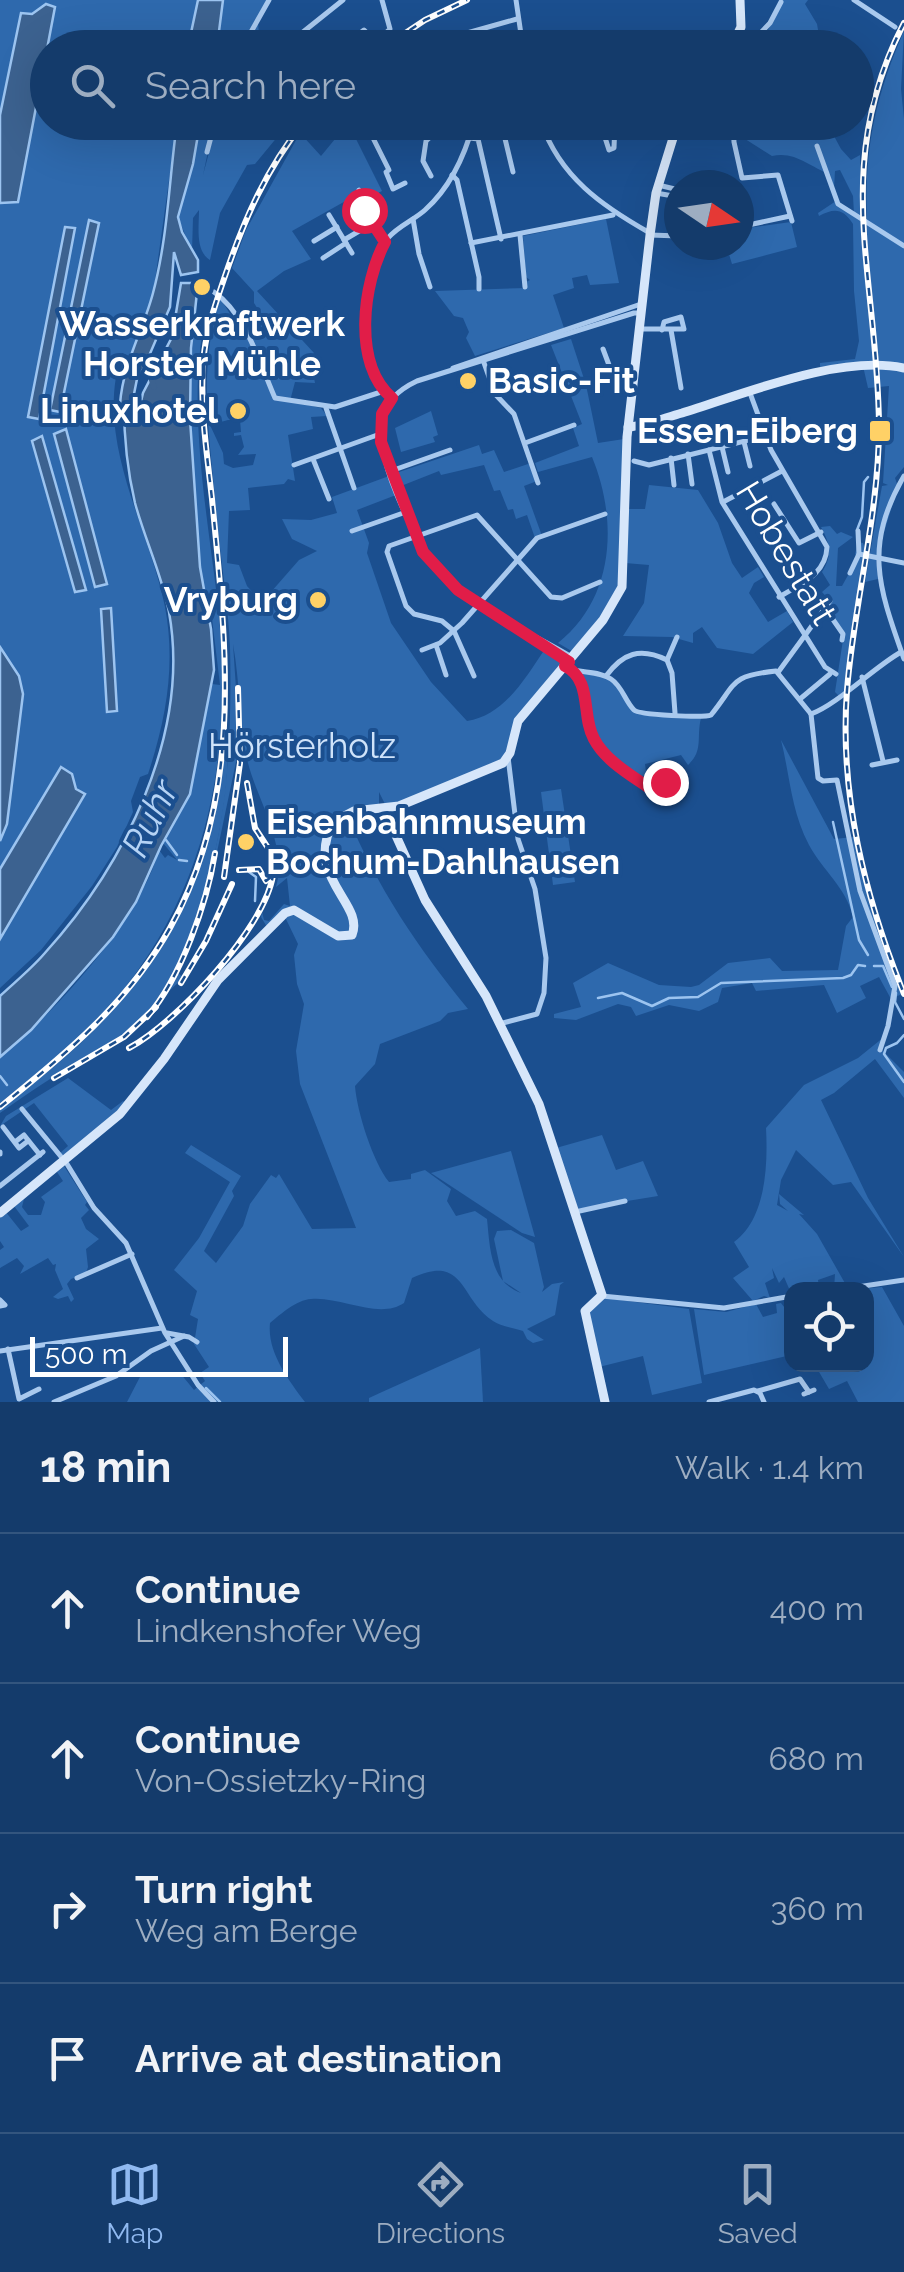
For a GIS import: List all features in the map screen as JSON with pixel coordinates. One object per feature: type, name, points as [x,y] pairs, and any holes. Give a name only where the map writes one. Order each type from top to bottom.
[{"type":"street","points":[[252,30],[269,0]]},
{"type":"street","points":[[305,30],[343,0]]},
{"type":"street","points":[[382,0],[389,30]]},
{"type":"street","points":[[516,0],[519,30]]},
{"type":"street","points":[[740,0],[740,30]]},
{"type":"street","points":[[854,0],[895,27]]},
{"type":"street","points":[[763,30],[781,2]]},
{"type":"street","points":[[478,30],[517,19]]},
{"type":"street","points":[[207,152],[210,140]]},
{"type":"street","points":[[374,140],[393,188],[405,183]]},
{"type":"street","points":[[427,140],[423,162],[431,176]]},
{"type":"street","points":[[392,398],[384,391],[370,358],[365,313],[370,277],[385,242],[428,208],[452,175],[469,140]]},
{"type":"street","points":[[478,140],[501,239]]},
{"type":"street","points":[[506,140],[514,172]]},
{"type":"street","points":[[551,140],[562,162],[584,190],[650,234],[664,235]]},
{"type":"street","points":[[500,1024],[537,1014],[546,968],[539,907],[518,838],[508,757],[518,721],[570,664],[604,620],[622,587],[628,427],[650,234],[657,189],[672,140]]},
{"type":"street","points":[[734,140],[740,170]]},
{"type":"street","points":[[817,146],[838,204],[904,246]]},
{"type":"street","points":[[452,175],[457,180],[480,277],[479,289]]},
{"type":"street","points":[[754,177],[778,176],[791,219],[754,224]]},
{"type":"street","points":[[657,189],[664,189]]},
{"type":"street","points":[[657,189],[664,192]]},
{"type":"street","points":[[359,190],[371,224],[385,242]]},
{"type":"street","points":[[599,218],[602,205]]},
{"type":"street","points":[[470,244],[616,214]]},
{"type":"street","points":[[329,215],[352,253]]},
{"type":"street","points":[[413,219],[418,254],[430,287]]},
{"type":"street","points":[[323,258],[371,224]]},
{"type":"street","points":[[314,241],[337,228]]},
{"type":"street","points":[[520,236],[525,287]]},
{"type":"street","points":[[214,292],[243,327],[275,398],[326,408],[344,406],[384,391]]},
{"type":"street","points":[[643,308],[412,383],[392,398],[382,414],[380,434],[415,536],[432,564],[451,584],[546,644],[570,664],[616,683],[638,713],[706,718],[737,680],[778,672],[830,601]]},
{"type":"street","points":[[641,329],[662,330],[684,329],[680,316],[664,322],[662,330]]},
{"type":"street","points":[[671,330],[681,388]]},
{"type":"street","points":[[603,349],[612,373],[635,376]]},
{"type":"street","points":[[483,359],[495,394],[513,411],[538,483]]},
{"type":"street","points":[[628,427],[810,372],[904,368]]},
{"type":"street","points":[[750,393],[782,471],[821,532],[828,551],[822,568],[779,597]]},
{"type":"street","points":[[326,408],[354,488]]},
{"type":"street","points":[[525,443],[574,426]]},
{"type":"street","points":[[294,465],[380,434]]},
{"type":"street","points":[[634,460],[644,465],[765,436]]},
{"type":"street","points":[[744,442],[750,466]]},
{"type":"street","points":[[722,447],[728,472]]},
{"type":"street","points":[[390,472],[450,450]]},
{"type":"street","name":"Hobestatt","points":[[709,450],[722,502],[779,597],[833,673],[800,699]]},
{"type":"street","points":[[688,454],[692,484]]},
{"type":"street","points":[[671,458],[674,484]]},
{"type":"street","points":[[314,459],[329,500]]},
{"type":"street","points":[[722,502],[782,471]]},
{"type":"street","points":[[811,714],[829,705],[862,677],[903,656],[880,588],[876,558],[889,510],[904,476]]},
{"type":"street","points":[[774,504],[799,543],[821,532]]},
{"type":"street","points":[[352,531],[406,512]]},
{"type":"street","points":[[422,650],[454,631],[539,537],[605,514]]},
{"type":"street","points":[[474,676],[454,631],[442,621],[414,614],[403,600],[386,550],[392,544],[477,515],[537,584],[556,598],[600,582]]},
{"type":"street","points":[[850,573],[859,554],[858,531]]},
{"type":"street","points":[[859,554],[904,563]]},
{"type":"street","points":[[825,608],[843,634],[842,640]]},
{"type":"street","points":[[675,713],[675,687],[666,660],[678,637]]},
{"type":"street","points":[[436,645],[446,675]]},
{"type":"street","points":[[606,676],[633,653],[648,652],[666,660]]},
{"type":"street","points":[[570,664],[585,696],[589,726],[598,744],[619,768],[648,787],[661,790],[666,786],[662,774]]},
{"type":"street","points":[[778,672],[811,714],[818,778],[837,780],[860,891],[895,991],[880,1050]]},
{"type":"street","points":[[862,677],[883,762]]},
{"type":"street","points":[[0,1213],[120,1114],[164,1059],[218,980],[284,914],[294,910],[338,936],[352,935],[354,921],[322,851],[333,822],[347,813],[384,809],[498,766],[508,757]]},
{"type":"street","points":[[872,765],[896,760]]},
{"type":"street","points":[[609,766],[619,768]]},
{"type":"street","points":[[612,776],[619,768]]},
{"type":"street","points":[[384,809],[425,900],[486,996],[539,1104],[602,1296]]},
{"type":"street","points":[[22,1109],[46,1150]]},
{"type":"street","points":[[2,1127],[15,1142],[24,1135],[65,1161],[90,1203],[124,1240],[164,1330],[198,1385],[214,1402]]},
{"type":"street","points":[[2,1181],[46,1150]]},
{"type":"street","points":[[575,1212],[625,1201]]},
{"type":"street","points":[[77,1278],[132,1254]]},
{"type":"street","points":[[874,1284],[904,1280]]},
{"type":"street","points":[[605,1402],[584,1311],[602,1296],[724,1308],[784,1297]]},
{"type":"street","points":[[0,1351],[164,1330],[197,1342]]},
{"type":"street","points":[[54,1402],[116,1376],[150,1351],[184,1336]]},
{"type":"street","points":[[8,1349],[19,1399],[39,1389]]},
{"type":"street","points":[[709,1402],[801,1377],[809,1392]]},
{"type":"street","points":[[758,1391],[764,1402]]},
{"type":"green space","points":[[0,0],[198,0],[192,30],[30,30],[30,140],[175,140],[153,295],[129,356],[122,353],[115,385],[114,418],[126,481],[165,607],[170,650],[164,712],[154,753],[148,774],[140,777],[131,801],[133,812],[117,847],[92,886],[41,950],[0,988],[0,939],[84,795],[60,768],[0,869]]},
{"type":"green space","points":[[223,0],[269,0],[259,30],[219,30]]},
{"type":"green space","points":[[783,0],[808,0],[805,4],[818,30],[768,30]]},
{"type":"green space","points":[[904,31],[904,467],[895,478],[898,487],[876,558],[878,579],[865,582],[882,486],[888,485],[883,483],[889,386],[868,388],[863,366],[820,367],[820,363],[855,359],[859,341],[853,224],[838,211],[819,216],[818,213],[836,201],[867,222],[870,147],[886,79]]},
{"type":"green space","points":[[197,140],[210,140],[203,175],[212,140],[275,140],[255,164],[247,165],[220,213],[210,260],[200,245],[199,210],[193,218],[192,252],[178,217]]},
{"type":"green space","name":"Hörsterholz","points":[[296,140],[306,140],[321,156],[334,140],[356,140],[382,191],[361,202],[358,194],[292,231],[311,259],[284,271],[257,291],[314,353],[310,358],[315,383],[295,382],[290,401],[321,408],[327,416],[311,417],[313,429],[288,435],[295,481],[288,479],[284,484],[248,488],[250,510],[229,511],[227,563],[239,565],[247,586],[256,596],[271,592],[299,560],[317,551],[292,539],[282,519],[311,520],[337,513],[332,497],[389,476],[396,495],[357,510],[369,543],[367,553],[391,623],[431,682],[467,721],[492,712],[503,703],[545,649],[561,661],[516,721],[503,760],[393,805],[386,806],[379,792],[379,806],[347,815],[400,916],[468,1009],[448,1013],[440,1021],[380,1044],[375,1064],[355,1086],[362,1123],[377,1162],[389,1182],[411,1179],[411,1174],[425,1170],[451,1189],[447,1201],[456,1216],[475,1211],[487,1219],[494,1263],[503,1281],[494,1239],[497,1231],[511,1230],[534,1243],[542,1292],[552,1284],[564,1282],[560,1285],[555,1315],[527,1329],[544,1340],[533,1343],[523,1331],[493,1321],[460,1282],[443,1271],[412,1278],[404,1303],[394,1308],[305,1300],[270,1323],[270,1334],[280,1365],[305,1402],[127,1402],[142,1373],[180,1373],[194,1390],[205,1381],[200,1373],[209,1367],[194,1344],[198,1319],[190,1315],[197,1291],[174,1270],[199,1238],[230,1182],[185,1153],[191,1145],[241,1176],[204,1251],[216,1263],[243,1226],[250,1204],[271,1175],[276,1178],[279,1174],[312,1229],[356,1228],[300,1084],[296,1051],[304,1004],[294,955],[298,944],[285,917],[267,927],[261,917],[262,912],[264,920],[269,921],[284,904],[290,906],[287,878],[276,887],[278,854],[247,759],[233,644],[239,733],[236,762],[209,890],[177,973],[184,977],[164,996],[199,911],[211,869],[226,783],[229,630],[207,404],[213,325],[220,298],[244,336],[245,329],[263,317],[254,303],[254,292],[232,268],[246,230]],"holes":[[[240,420],[241,432],[234,433],[241,435],[244,447],[238,455],[256,454],[253,465],[233,468],[224,464],[210,425]]]},
{"type":"green space","points":[[747,140],[836,140],[851,160],[860,155],[861,220],[854,214],[853,196],[840,170],[835,171],[834,188],[830,174],[795,158],[772,156]]},
{"type":"green space","points":[[606,219],[619,283],[590,285],[587,275],[572,278],[574,288],[553,295],[564,328],[475,356],[466,338],[469,332],[463,318],[454,316],[435,291],[526,288],[530,280],[526,277],[523,236]]},
{"type":"green space","points":[[791,222],[797,247],[754,258],[754,227]]},
{"type":"green space","points":[[204,325],[198,422],[221,647],[222,705],[218,761],[208,815],[192,868],[169,919],[140,967],[91,1026],[0,1103],[0,1057],[45,1016],[93,963],[134,905],[159,850],[165,858],[168,855],[177,860],[163,843],[190,794],[212,684],[220,685],[210,602],[214,594],[205,595],[200,567],[190,419],[193,326]]},
{"type":"green space","points":[[571,339],[598,443],[624,439],[621,583],[615,599],[575,653],[558,643],[577,625],[601,581],[608,532],[606,506],[592,457],[538,472],[535,463],[579,446],[573,428],[582,424],[551,345]]},
{"type":"green space","points":[[431,411],[438,435],[433,437],[435,442],[401,452],[395,428]]},
{"type":"green space","points":[[479,445],[482,454],[494,450],[504,472],[531,463],[537,481],[524,486],[542,536],[535,538],[527,515],[516,519],[513,509],[508,510],[500,490],[494,491],[484,465],[441,475],[439,471],[401,486],[396,473]]},
{"type":"green space","points":[[649,485],[698,490],[718,523],[732,563],[742,578],[758,567],[764,577],[754,583],[749,593],[768,622],[787,611],[793,622],[753,654],[717,648],[702,627],[693,633],[693,643],[672,637],[623,636],[644,603],[649,565],[625,563],[626,509],[645,509]]},
{"type":"green space","points":[[830,526],[837,534],[853,537],[838,548],[836,586],[842,586],[857,559],[858,542],[865,549],[845,690],[839,696],[835,692],[844,633],[822,592],[830,585],[822,572],[829,550],[821,527]]},
{"type":"green space","points":[[574,671],[609,678],[641,715],[701,718],[693,759],[688,765],[681,755],[645,764],[648,786],[630,774],[598,744]]},
{"type":"green space","points":[[226,725],[228,755],[219,834],[196,920],[165,991],[131,1030],[0,1113],[0,1109],[89,1035],[147,967],[169,931],[202,854],[221,770]]},
{"type":"green space","points":[[781,740],[834,839],[854,837],[870,907],[902,994],[891,999],[879,977],[860,986],[866,998],[837,1013],[824,985],[756,991],[752,983],[722,988],[718,1002],[699,1011],[669,1005],[636,1016],[631,1007],[618,1004],[576,1020],[554,1018],[554,1014],[581,1007],[573,983],[608,963],[659,985],[691,987],[728,963],[770,958],[782,971],[838,970],[846,926],[853,917],[840,888],[803,832]]},
{"type":"green space","points":[[561,789],[575,882],[553,885],[541,792]]},
{"type":"green space","points":[[884,1037],[880,1048],[904,1072],[904,1098],[875,1059],[821,1100],[868,1198],[904,1257],[851,1182],[833,1185],[796,1150],[781,1180],[777,1205],[788,1211],[780,1204],[779,1194],[804,1215],[799,1214],[817,1234],[844,1282],[834,1282],[835,1274],[818,1282],[786,1282],[784,1277],[779,1283],[772,1268],[774,1278],[765,1283],[770,1298],[764,1296],[753,1301],[733,1278],[749,1267],[734,1242],[745,1232],[759,1206],[765,1174],[766,1128],[804,1085],[858,1058]]},
{"type":"green space","points":[[68,1078],[111,1110],[123,1101],[126,1103],[64,1158],[60,1153],[68,1146],[34,1103],[0,1126],[6,1116]]},
{"type":"green space","points":[[602,1135],[616,1170],[643,1161],[658,1196],[578,1209],[556,1148]]},
{"type":"green space","points":[[511,1151],[535,1237],[522,1233],[431,1173]]},
{"type":"green space","points":[[64,1166],[87,1202],[89,1210],[81,1218],[86,1229],[99,1239],[86,1249],[86,1273],[67,1284],[74,1299],[71,1302],[68,1296],[53,1297],[63,1289],[56,1264],[48,1258],[20,1274],[24,1266],[17,1258],[0,1268],[0,1250],[4,1247],[0,1241],[0,1215],[5,1211],[21,1231],[29,1226],[14,1206],[24,1199],[22,1207],[28,1215],[41,1215],[45,1202],[41,1197],[63,1181],[57,1172]]},
{"type":"green space","points":[[882,1287],[904,1326],[904,1402],[858,1402],[847,1381],[829,1389],[819,1372],[874,1372],[874,1288]]},
{"type":"green space","points":[[605,1298],[689,1309],[702,1383],[652,1395],[643,1356],[599,1367],[588,1308]]},
{"type":"green space","points":[[756,1304],[763,1317],[777,1313],[776,1304],[784,1307],[784,1357],[704,1375],[694,1309],[726,1312]]},
{"type":"green space","points":[[480,1348],[483,1402],[369,1402],[369,1398]]},
{"type":"water","points":[[198,0],[223,0],[219,30],[192,30]]},
{"type":"water","points":[[46,4],[55,7],[51,30],[30,30],[30,139],[18,202],[0,203],[0,115],[21,13],[32,14]]},
{"type":"water","points":[[175,140],[197,140],[178,217],[198,260],[198,272],[181,275],[174,252],[170,307],[138,374],[133,399],[136,423],[143,393],[172,337],[181,283],[198,283],[191,348],[190,419],[200,567],[214,670],[190,794],[136,902],[113,937],[31,1030],[0,1057],[0,996],[39,960],[73,919],[125,839],[145,796],[170,705],[173,658],[169,612],[135,503],[126,454],[124,405],[120,404],[125,375],[158,272]]},
{"type":"water","points":[[89,220],[99,223],[60,412],[50,410]]},
{"type":"water","points":[[65,227],[75,228],[39,419],[28,417]]},
{"type":"water","points":[[66,429],[107,584],[95,587],[54,434]]},
{"type":"water","points":[[42,436],[86,590],[75,592],[32,441]]},
{"type":"water","points":[[111,608],[117,711],[107,712],[101,609]]},
{"type":"water","points":[[0,647],[19,676],[23,694],[7,824],[0,841]]},
{"type":"water","points":[[61,767],[72,774],[76,789],[85,794],[0,939],[0,869]]},
{"type":"waterway","name":"Ruhr","points":[[145,356],[154,387]]},
{"type":"waterway","points":[[857,530],[868,477]]},
{"type":"waterway","points":[[833,822],[859,940],[868,955]]},
{"type":"waterway","points":[[166,840],[177,855]]},
{"type":"waterway","points":[[179,860],[187,861]]},
{"type":"waterway","points":[[249,872],[256,877],[255,901]]},
{"type":"waterway","points":[[598,998],[622,993],[652,1006],[669,998],[698,997],[721,983],[843,978],[858,965],[865,966]]},
{"type":"waterway","points":[[874,966],[883,966],[892,987]]},
{"type":"waterway","points":[[896,993],[895,1002],[904,1019]]},
{"type":"waterway","points":[[904,1035],[884,1054],[904,1082]]},
{"type":"waterway","points":[[0,1076],[7,1085]]},
{"type":"waterway","points":[[206,1388],[220,1402]]},
{"type":"railway","points":[[410,30],[467,0]]},
{"type":"railway","points":[[874,106],[904,23]]},
{"type":"railway","points":[[0,1107],[72,1047],[135,980],[170,928],[194,877],[210,825],[220,772],[225,663],[203,415],[204,353],[218,298],[248,215],[291,140]]},
{"type":"railway","points":[[867,140],[863,222],[877,372],[878,459],[850,657],[847,768],[867,883],[904,994]]},
{"type":"railway","points":[[224,877],[240,763],[238,688]]},
{"type":"railway","points":[[247,783],[255,828],[270,851],[271,874]]},
{"type":"railway","points":[[147,1017],[171,982],[191,939],[215,853]]},
{"type":"railway","points":[[239,870],[259,869],[266,881],[271,877]]},
{"type":"railway","points":[[129,1048],[170,1018],[216,972],[254,921],[273,875]]},
{"type":"railway","points":[[181,983],[232,884]]},
{"type":"railway","points":[[54,1078],[124,1037],[156,1007]]},
{"type":"place","name":"Wasserkraftwerk Horster Mühle","points":[[202,287]]},
{"type":"place","name":"Basic-Fit","points":[[468,381]]},
{"type":"place","name":"Linuxhotel","points":[[238,411]]},
{"type":"place","name":"Essen-Eiberg","points":[[880,431]]},
{"type":"place","name":"Vryburg","points":[[318,600]]},
{"type":"place","name":"Eisenbahnmuseum Bochum-Dahlhausen","points":[[246,842]]},
{"type":"route","points":[[364,210],[385,242],[370,277],[365,313],[372,366],[380,385],[392,398],[382,414],[381,442],[418,544],[451,584],[569,662],[565,666],[573,670],[580,683],[592,734],[612,760],[648,787],[666,786],[665,782]]}]
